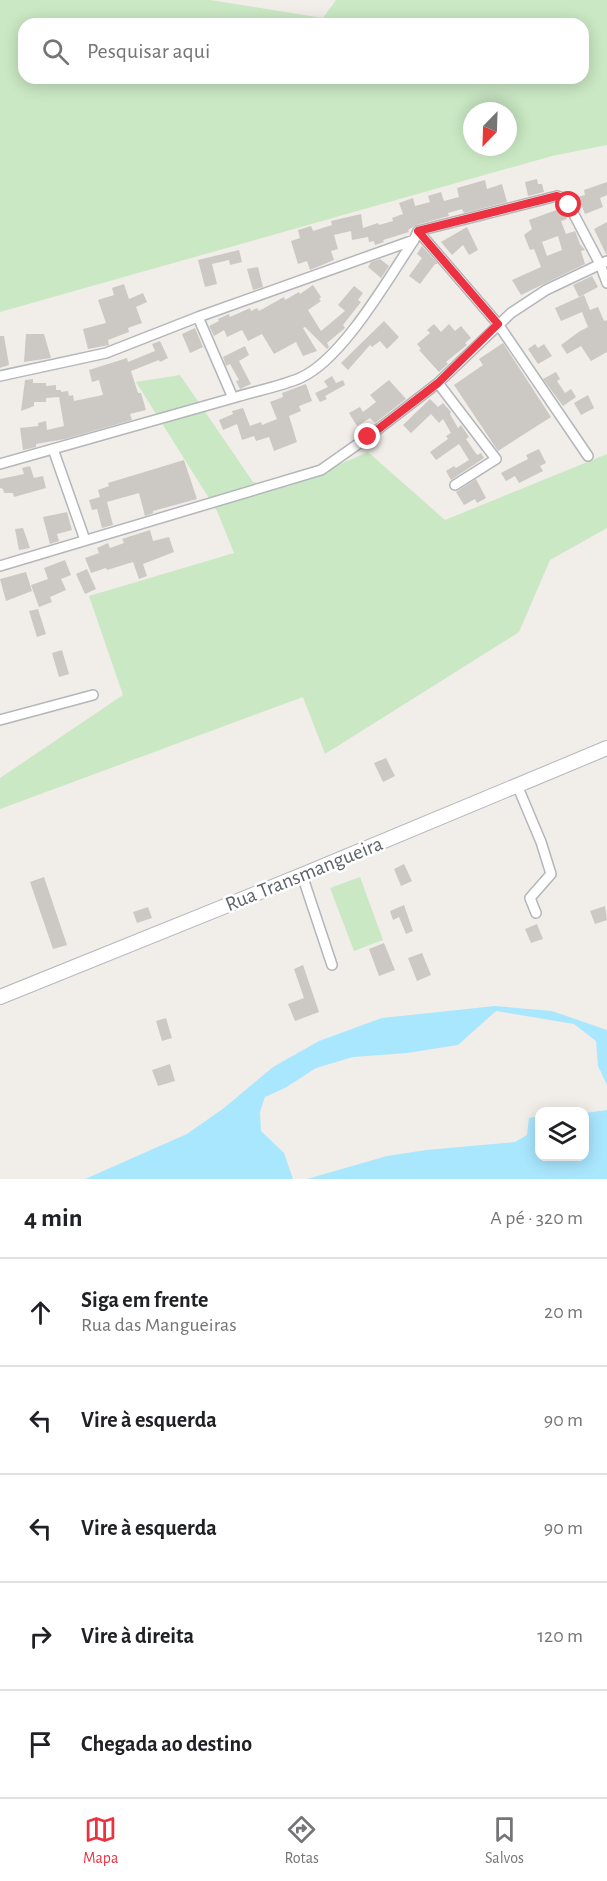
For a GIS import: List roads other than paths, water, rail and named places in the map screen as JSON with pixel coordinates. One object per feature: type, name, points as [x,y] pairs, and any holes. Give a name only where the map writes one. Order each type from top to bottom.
[{"type":"street","points":[[0,376],[106,353],[416,236],[542,198],[557,196],[563,198],[569,205],[603,263],[607,284]]},
{"type":"street","points":[[416,236],[498,324],[588,456]]},
{"type":"street","points":[[0,464],[301,378],[328,359],[351,334],[416,236]]},
{"type":"street","points":[[0,566],[321,470],[438,383],[511,313],[546,290],[603,263]]},
{"type":"street","points":[[198,317],[233,398]]},
{"type":"street","points":[[438,383],[496,459],[455,485]]},
{"type":"street","points":[[53,449],[85,540]]},
{"type":"street","points":[[0,720],[93,695]]},
{"type":"street","name":"Rua Transmangueira","points":[[0,997],[607,748]]},
{"type":"street","points":[[517,785],[551,874],[530,898],[536,913]]},
{"type":"street","points":[[302,875],[332,966]]},
{"type":"water","points":[[495,1006],[552,1011],[607,1030],[607,1085],[598,1066],[596,1041],[574,1024],[496,1011],[458,1045],[407,1053],[353,1057],[316,1068],[285,1088],[265,1097],[260,1112],[261,1131],[284,1153],[293,1179],[85,1179],[187,1134],[224,1108],[273,1067],[319,1041],[382,1018]]},
{"type":"water","points":[[607,1110],[607,1179],[307,1179],[387,1156],[515,1142],[527,1135],[529,1118],[535,1117],[535,1161],[589,1161],[589,1112]]}]
